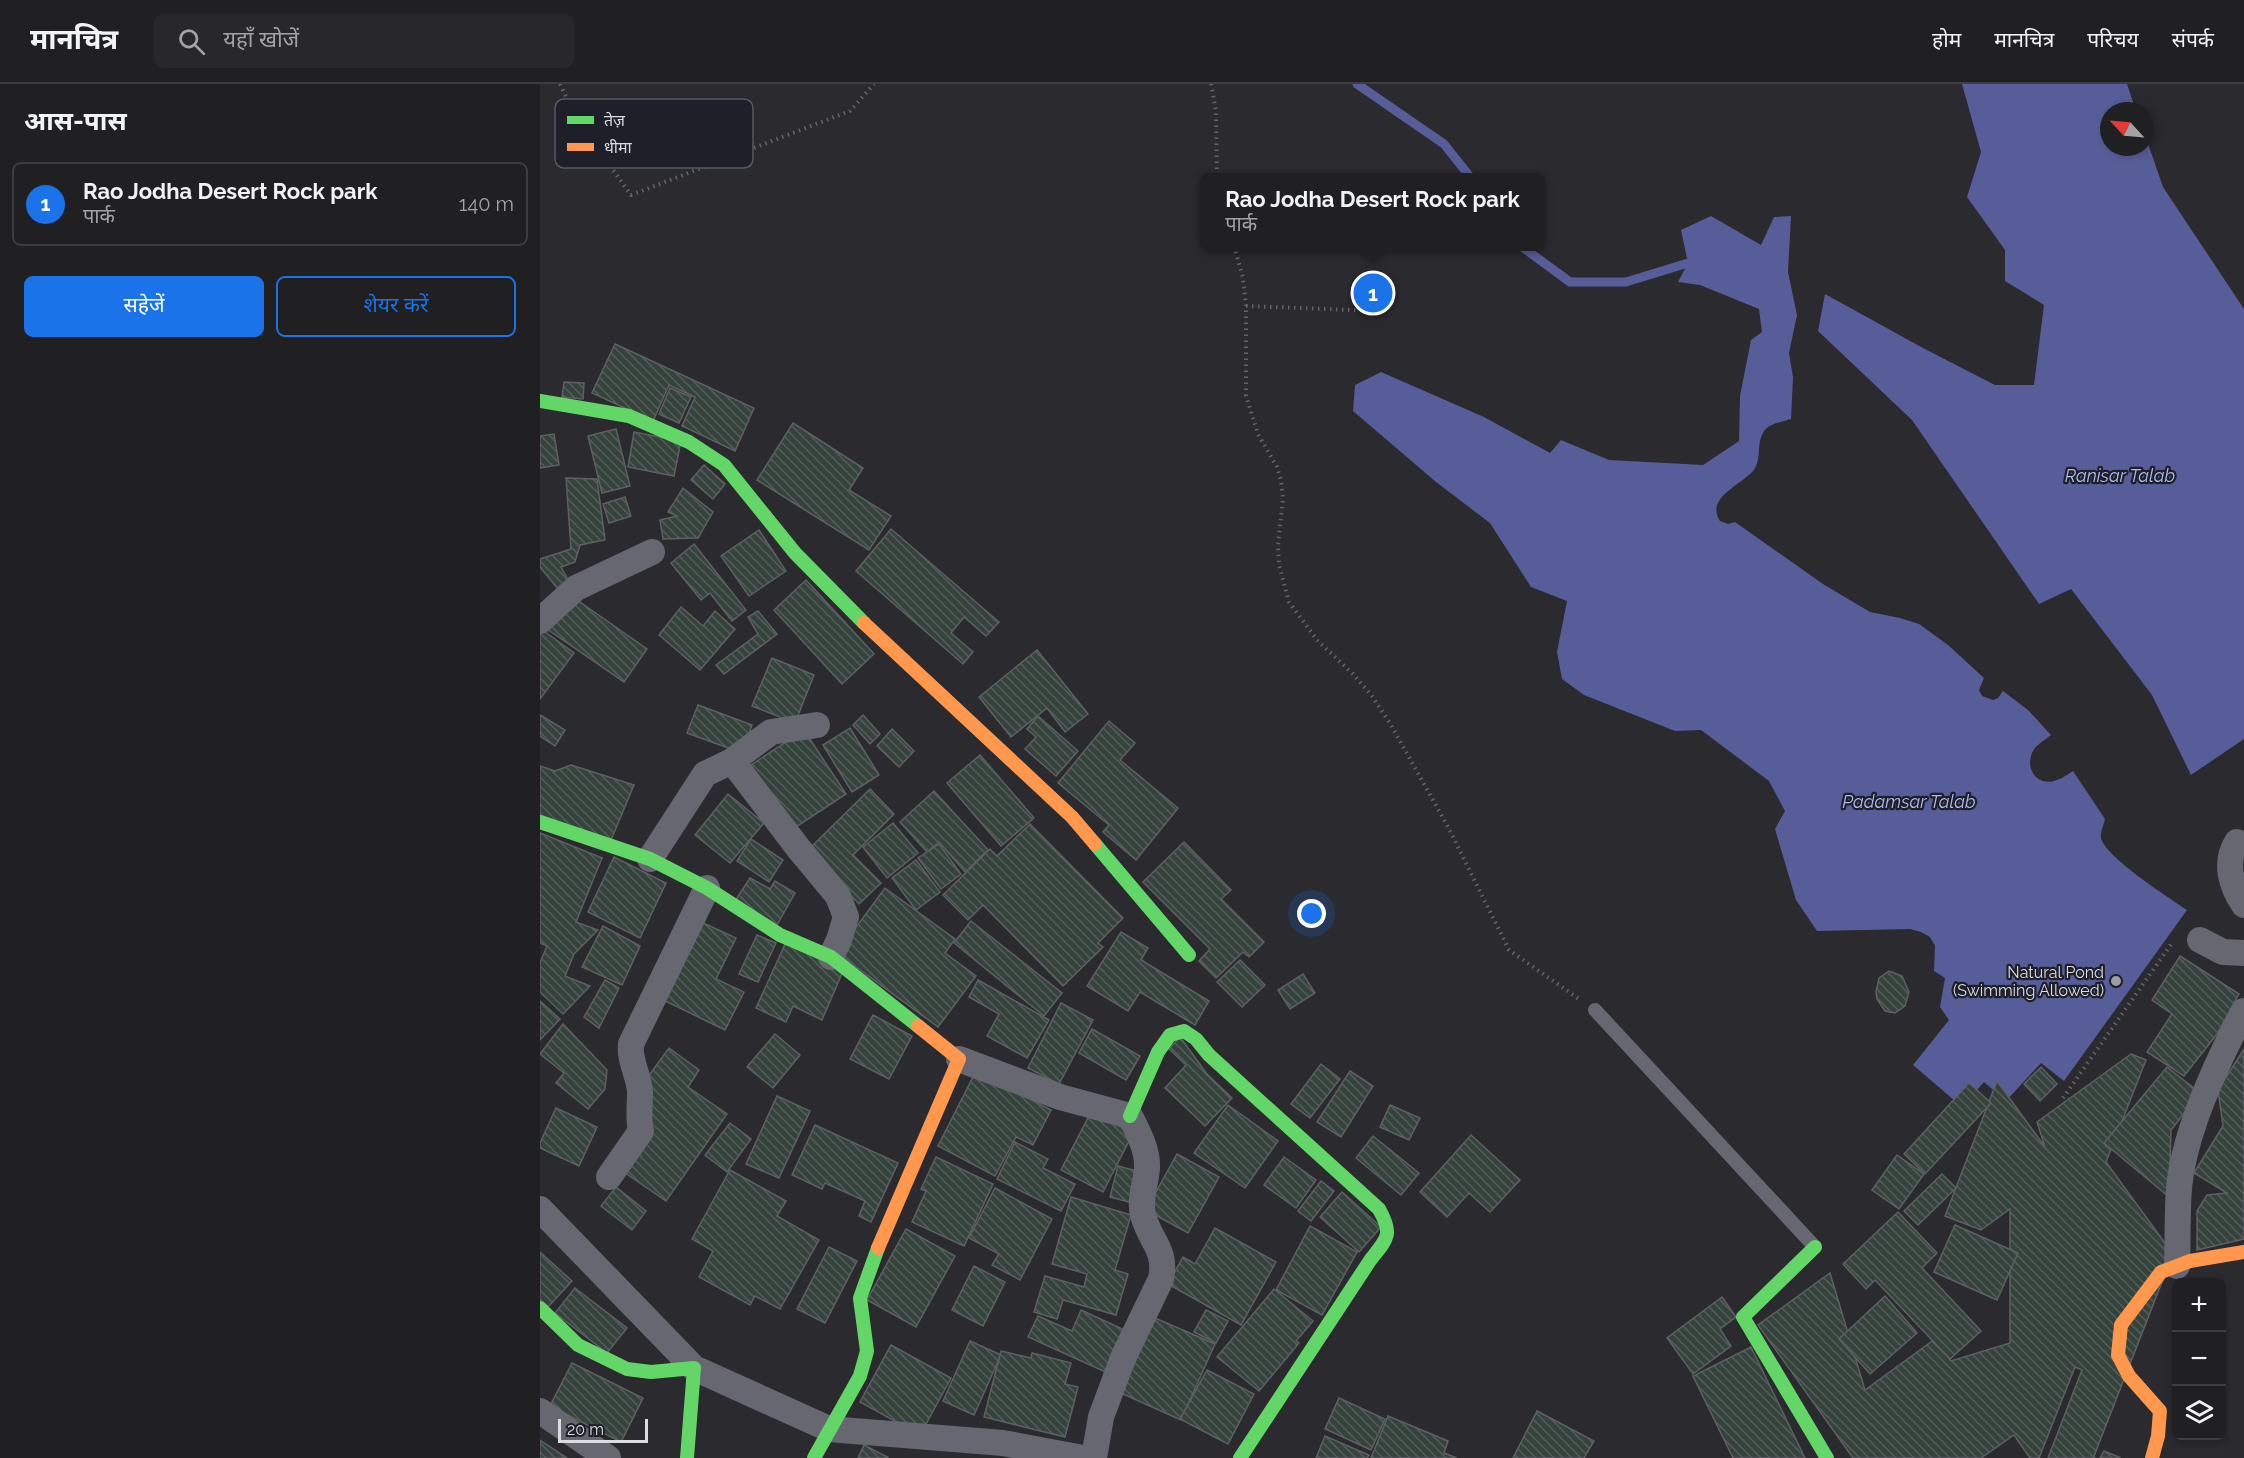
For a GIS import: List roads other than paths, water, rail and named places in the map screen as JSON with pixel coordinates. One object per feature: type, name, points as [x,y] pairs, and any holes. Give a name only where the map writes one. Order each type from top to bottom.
[{"type":"street","points":[[540,401],[629,416],[689,442],[724,465],[795,554],[886,645],[1072,817],[1189,955]]},
{"type":"street","points":[[540,621],[576,588],[652,552]]},
{"type":"street","points":[[650,859],[705,774],[732,761],[771,732],[817,725]]},
{"type":"street","points":[[732,761],[838,896],[846,917],[831,957]]},
{"type":"street","points":[[540,822],[650,859],[707,888],[780,935],[831,957],[959,1059],[1060,1097],[1130,1116],[1141,1138],[1147,1166],[1141,1211],[1148,1233],[1162,1255],[1163,1266],[1161,1279],[1123,1358],[1101,1417],[1094,1458]]},
{"type":"street","points":[[2237,842],[2231,850],[2229,859],[2234,886],[2244,905]]},
{"type":"street","points":[[609,1177],[640,1131],[638,1120],[640,1091],[630,1056],[631,1044],[707,888]]},
{"type":"street","points":[[2200,940],[2223,952],[2244,953]]},
{"type":"street","points":[[2177,1266],[2179,1186],[2188,1147],[2205,1095],[2226,1045],[2244,1011]]},
{"type":"street","points":[[1130,1116],[1158,1052],[1170,1035],[1184,1031],[1196,1039],[1209,1055],[1379,1209],[1389,1226],[1389,1236],[1371,1259],[1240,1458]]},
{"type":"street","points":[[814,1458],[860,1376],[867,1351],[860,1298],[868,1271],[959,1059]]},
{"type":"street","points":[[540,1209],[694,1368],[829,1429],[1003,1443],[1083,1458]]},
{"type":"street","points":[[1815,1247],[1743,1317],[1827,1458]]},
{"type":"street","points":[[2152,1458],[2158,1436],[2160,1411],[2129,1376],[2118,1355],[2121,1325],[2161,1272],[2190,1261],[2244,1252]]},
{"type":"street","points":[[540,1308],[578,1345],[627,1369],[651,1372],[694,1368]]},
{"type":"street","points":[[687,1458],[694,1368]]},
{"type":"street","points":[[540,1411],[608,1458]]},
{"type":"lane","points":[[1595,1010],[1815,1247]]},
{"type":"water","name":"Ranisar Talab","points":[[1962,84],[2127,84],[2133,102],[2100,102],[2100,156],[2152,156],[2163,187],[2244,309],[2244,739],[2191,775],[2152,695],[2071,589],[2039,604],[1912,420],[1818,331],[1825,294],[1995,385],[2034,385],[2044,305],[2005,281],[2005,250],[1967,197],[1981,152]]},
{"type":"water","name":"Padamsar Talab","points":[[1711,216],[1761,245],[1774,217],[1791,216],[1788,272],[1797,315],[1789,353],[1793,377],[1791,419],[1773,424],[1765,430],[1760,440],[1758,461],[1753,471],[1726,493],[1717,505],[1720,521],[1728,524],[1735,522],[1823,584],[1870,612],[1919,624],[1948,645],[1984,678],[1979,690],[1982,696],[1993,700],[1998,698],[2003,691],[2028,710],[2051,735],[2033,751],[2030,764],[2034,775],[2038,779],[2050,782],[2073,771],[2105,819],[2101,837],[2113,855],[2138,876],[2187,910],[2064,1081],[2041,1063],[2006,1101],[1984,1082],[1962,1107],[1913,1065],[1949,1020],[1940,1007],[1945,978],[1934,971],[1935,946],[1930,937],[1910,929],[1817,931],[1796,900],[1775,829],[1785,811],[1769,781],[1701,730],[1675,731],[1584,695],[1562,679],[1557,652],[1567,601],[1531,587],[1490,523],[1436,482],[1353,411],[1355,385],[1381,372],[1484,417],[1550,453],[1561,440],[1609,460],[1703,465],[1739,441],[1740,396],[1751,340],[1762,332],[1759,309],[1700,285],[1678,282],[1688,263],[1681,230]]},
{"type":"waterway","points":[[1357,84],[1444,144],[1467,173]]},
{"type":"waterway","points":[[1528,251],[1570,282],[1626,282],[1688,263]]},
{"type":"place","name":"Rao Jodha Desert Rock park","points":[[1373,293]]},
{"type":"place","name":"Natural Pond (Swimming Allowed)","points":[[2116,981]]}]
